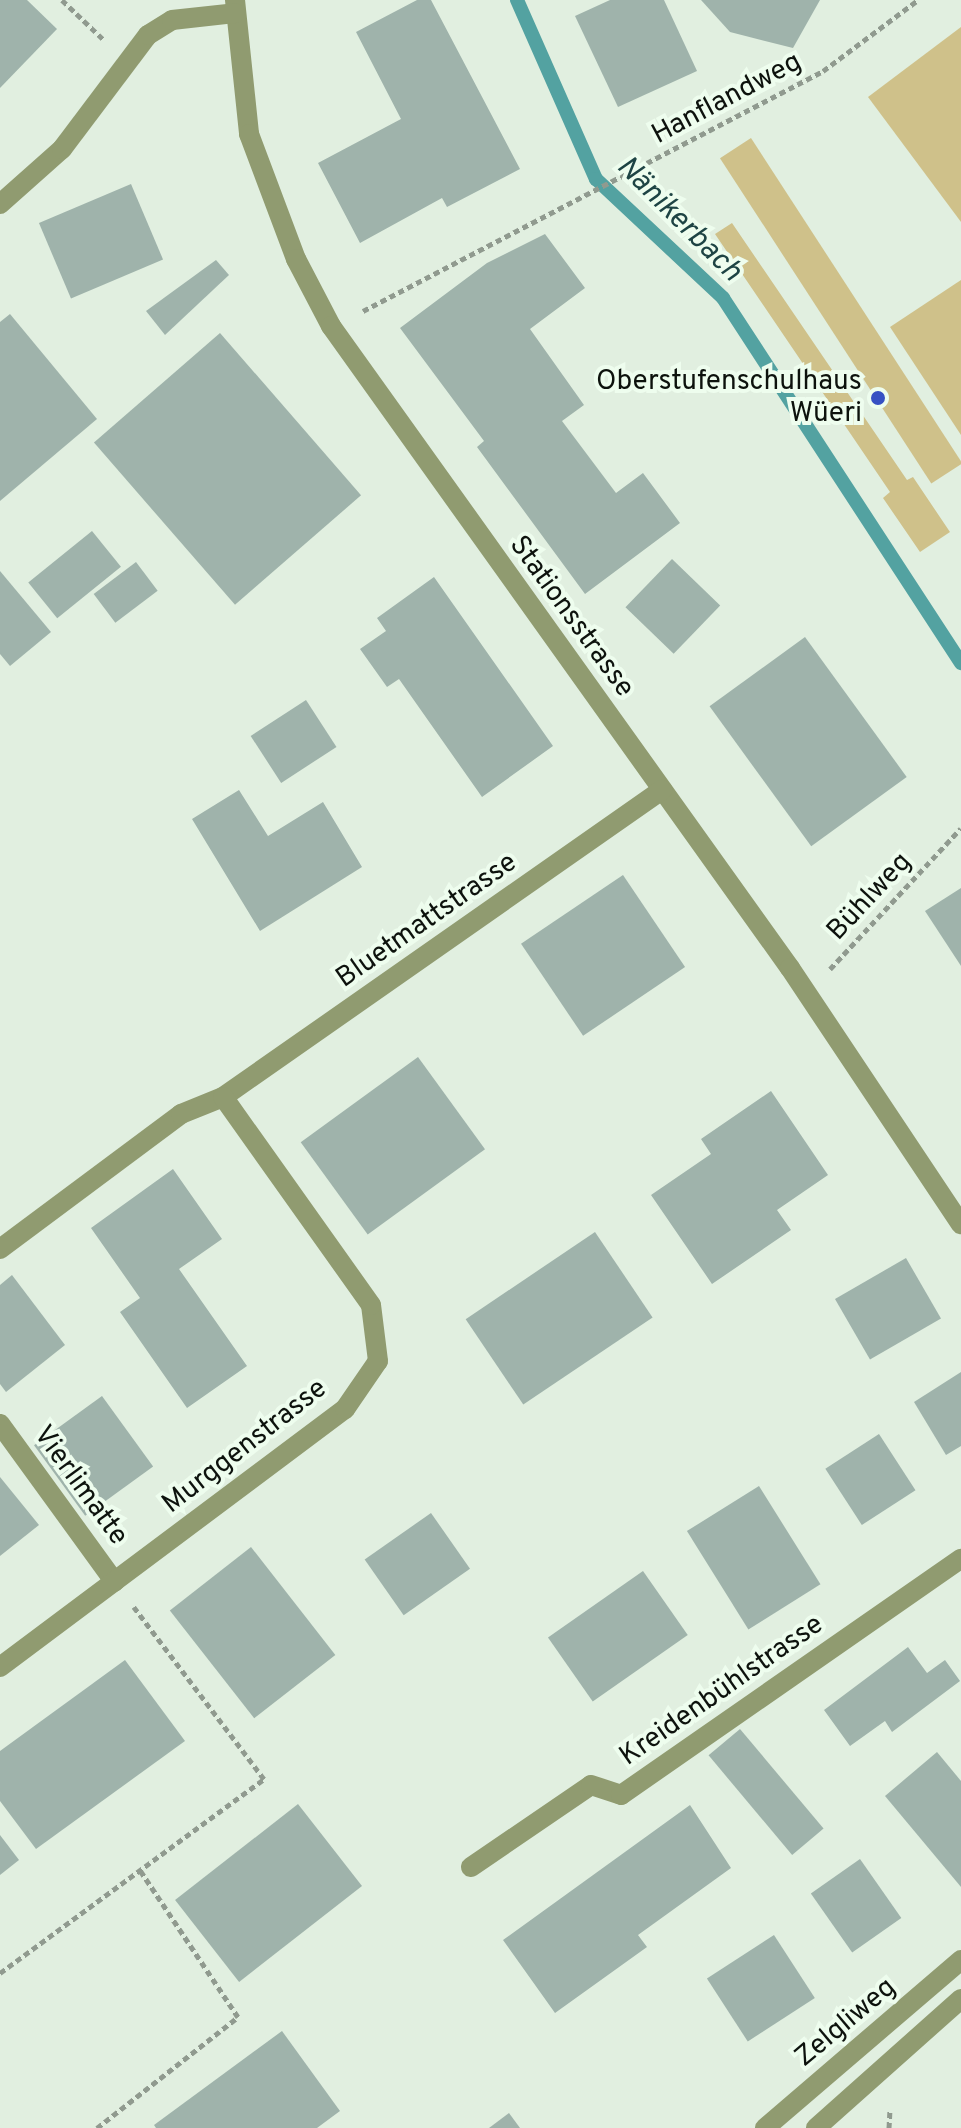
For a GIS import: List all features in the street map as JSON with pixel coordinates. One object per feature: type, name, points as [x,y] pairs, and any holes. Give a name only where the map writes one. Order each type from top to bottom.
[{"type":"street","points":[[0,204],[62,149],[125,60],[148,35],[172,20],[235,7]]},
{"type":"street","name":"Stationsstrasse","points":[[235,7],[249,134],[296,259],[331,326],[803,988],[961,1224]]},
{"type":"street","name":"Bluetmattstrasse","points":[[0,1249],[181,1114],[223,1097],[662,790]]},
{"type":"street","name":"Murggenstrasse","points":[[0,1667],[345,1409],[378,1361],[371,1305],[223,1097]]},
{"type":"street","name":"Vierlimatte","points":[[0,1424],[115,1582]]},
{"type":"street","name":"Kreidenbühlstrasse","points":[[471,1867],[591,1785],[621,1795],[961,1559]]},
{"type":"street","name":"Zelgliweg","points":[[765,2128],[961,1960]]},
{"type":"street","points":[[816,2128],[961,1999]]},
{"type":"path","points":[[62,0],[125,60]]},
{"type":"path","name":"Hanflandweg","points":[[331,326],[355,312],[370,311],[823,71],[918,0]]},
{"type":"path","name":"Bühlweg","points":[[803,988],[832,967],[961,828]]},
{"type":"path","points":[[0,1973],[264,1779],[115,1582]]},
{"type":"path","points":[[97,2128],[238,2017],[140,1870]]},
{"type":"shaded area","points":[[961,27],[961,222],[868,97]]},
{"type":"shaded area","points":[[751,138],[961,461],[931,484],[720,158]]},
{"type":"shaded area","points":[[732,223],[907,480],[913,477],[950,532],[920,552],[883,498],[890,492],[715,234]]},
{"type":"shaded area","points":[[961,280],[961,435],[890,327]]},
{"type":"building","points":[[0,0],[27,0],[57,29],[0,88]]},
{"type":"building","points":[[417,0],[431,0],[520,169],[447,207],[442,198],[360,243],[318,163],[401,119],[356,32]]},
{"type":"building","points":[[610,0],[664,0],[697,71],[618,107],[575,16]]},
{"type":"building","points":[[701,0],[820,0],[793,48],[730,32]]},
{"type":"building","points":[[131,184],[163,259],[71,299],[39,223]]},
{"type":"building","points":[[545,234],[585,288],[530,329],[584,405],[562,421],[616,493],[643,473],[680,523],[585,594],[477,447],[484,441],[400,328],[487,263]]},
{"type":"building","points":[[216,260],[229,275],[165,335],[146,311]]},
{"type":"building","points":[[10,314],[97,419],[0,501],[0,322]]},
{"type":"building","points":[[220,333],[361,495],[235,605],[94,443]]},
{"type":"building","points":[[92,531],[121,567],[57,618],[28,583]]},
{"type":"building","points":[[672,559],[720,606],[674,654],[625,607]]},
{"type":"building","points":[[136,562],[158,591],[115,623],[94,594]]},
{"type":"building","points":[[0,571],[51,632],[10,666],[0,654]]},
{"type":"building","points":[[434,577],[553,746],[482,797],[399,679],[387,687],[360,649],[386,631],[377,618]]},
{"type":"building","points":[[805,637],[907,777],[811,846],[710,706]]},
{"type":"building","points":[[306,700],[336,747],[281,783],[251,736]]},
{"type":"building","points":[[239,790],[268,836],[323,802],[362,867],[260,931],[192,819]]},
{"type":"building","points":[[623,875],[685,967],[583,1036],[521,944]]},
{"type":"building","points":[[961,888],[961,966],[925,911]]},
{"type":"building","points":[[418,1057],[485,1149],[368,1234],[301,1142]]},
{"type":"building","points":[[771,1091],[828,1175],[777,1210],[791,1230],[712,1284],[651,1195],[711,1154],[701,1139]]},
{"type":"building","points":[[173,1169],[222,1239],[179,1269],[247,1366],[187,1408],[120,1312],[140,1298],[91,1228]]},
{"type":"building","points":[[595,1232],[653,1317],[523,1405],[466,1319]]},
{"type":"building","points":[[906,1258],[941,1319],[870,1360],[835,1299]]},
{"type":"building","points":[[12,1275],[65,1345],[6,1392],[0,1384],[0,1285]]},
{"type":"building","points":[[961,1372],[961,1446],[946,1455],[914,1402]]},
{"type":"building","points":[[102,1396],[153,1466],[85,1516],[34,1445]]},
{"type":"building","points":[[879,1434],[915,1490],[862,1525],[825,1469]]},
{"type":"building","points":[[0,1477],[39,1525],[0,1556]]},
{"type":"building","points":[[759,1486],[820,1584],[748,1629],[687,1531]]},
{"type":"building","points":[[431,1513],[470,1569],[404,1615],[365,1559]]},
{"type":"building","points":[[251,1547],[335,1655],[254,1718],[170,1610]]},
{"type":"building","points":[[643,1571],[688,1635],[593,1701],[548,1638]]},
{"type":"building","points":[[908,1647],[927,1673],[945,1660],[960,1681],[892,1732],[885,1721],[850,1746],[824,1710]]},
{"type":"building","points":[[125,1660],[185,1741],[36,1849],[0,1801],[0,1751]]},
{"type":"building","points":[[740,1729],[824,1829],[792,1855],[709,1755]]},
{"type":"building","points":[[937,1752],[961,1781],[961,1887],[885,1796]]},
{"type":"building","points":[[298,1804],[362,1886],[239,1982],[175,1900]]},
{"type":"building","points":[[690,1805],[731,1868],[638,1935],[647,1947],[555,2013],[503,1940]]},
{"type":"building","points":[[0,1835],[19,1860],[0,1875]]},
{"type":"building","points":[[860,1859],[901,1918],[852,1952],[811,1893]]},
{"type":"building","points":[[774,1935],[815,1998],[748,2041],[707,1979]]},
{"type":"building","points":[[282,2031],[340,2111],[317,2128],[156,2128],[154,2125]]},
{"type":"building","points":[[509,2113],[520,2128],[489,2128]]},
{"type":"waterway","name":"Nänikerbach","points":[[517,0],[596,179],[723,298],[961,663]]},
{"type":"place","name":"Oberstufenschulhaus Wüeri","points":[[878,398]]}]
